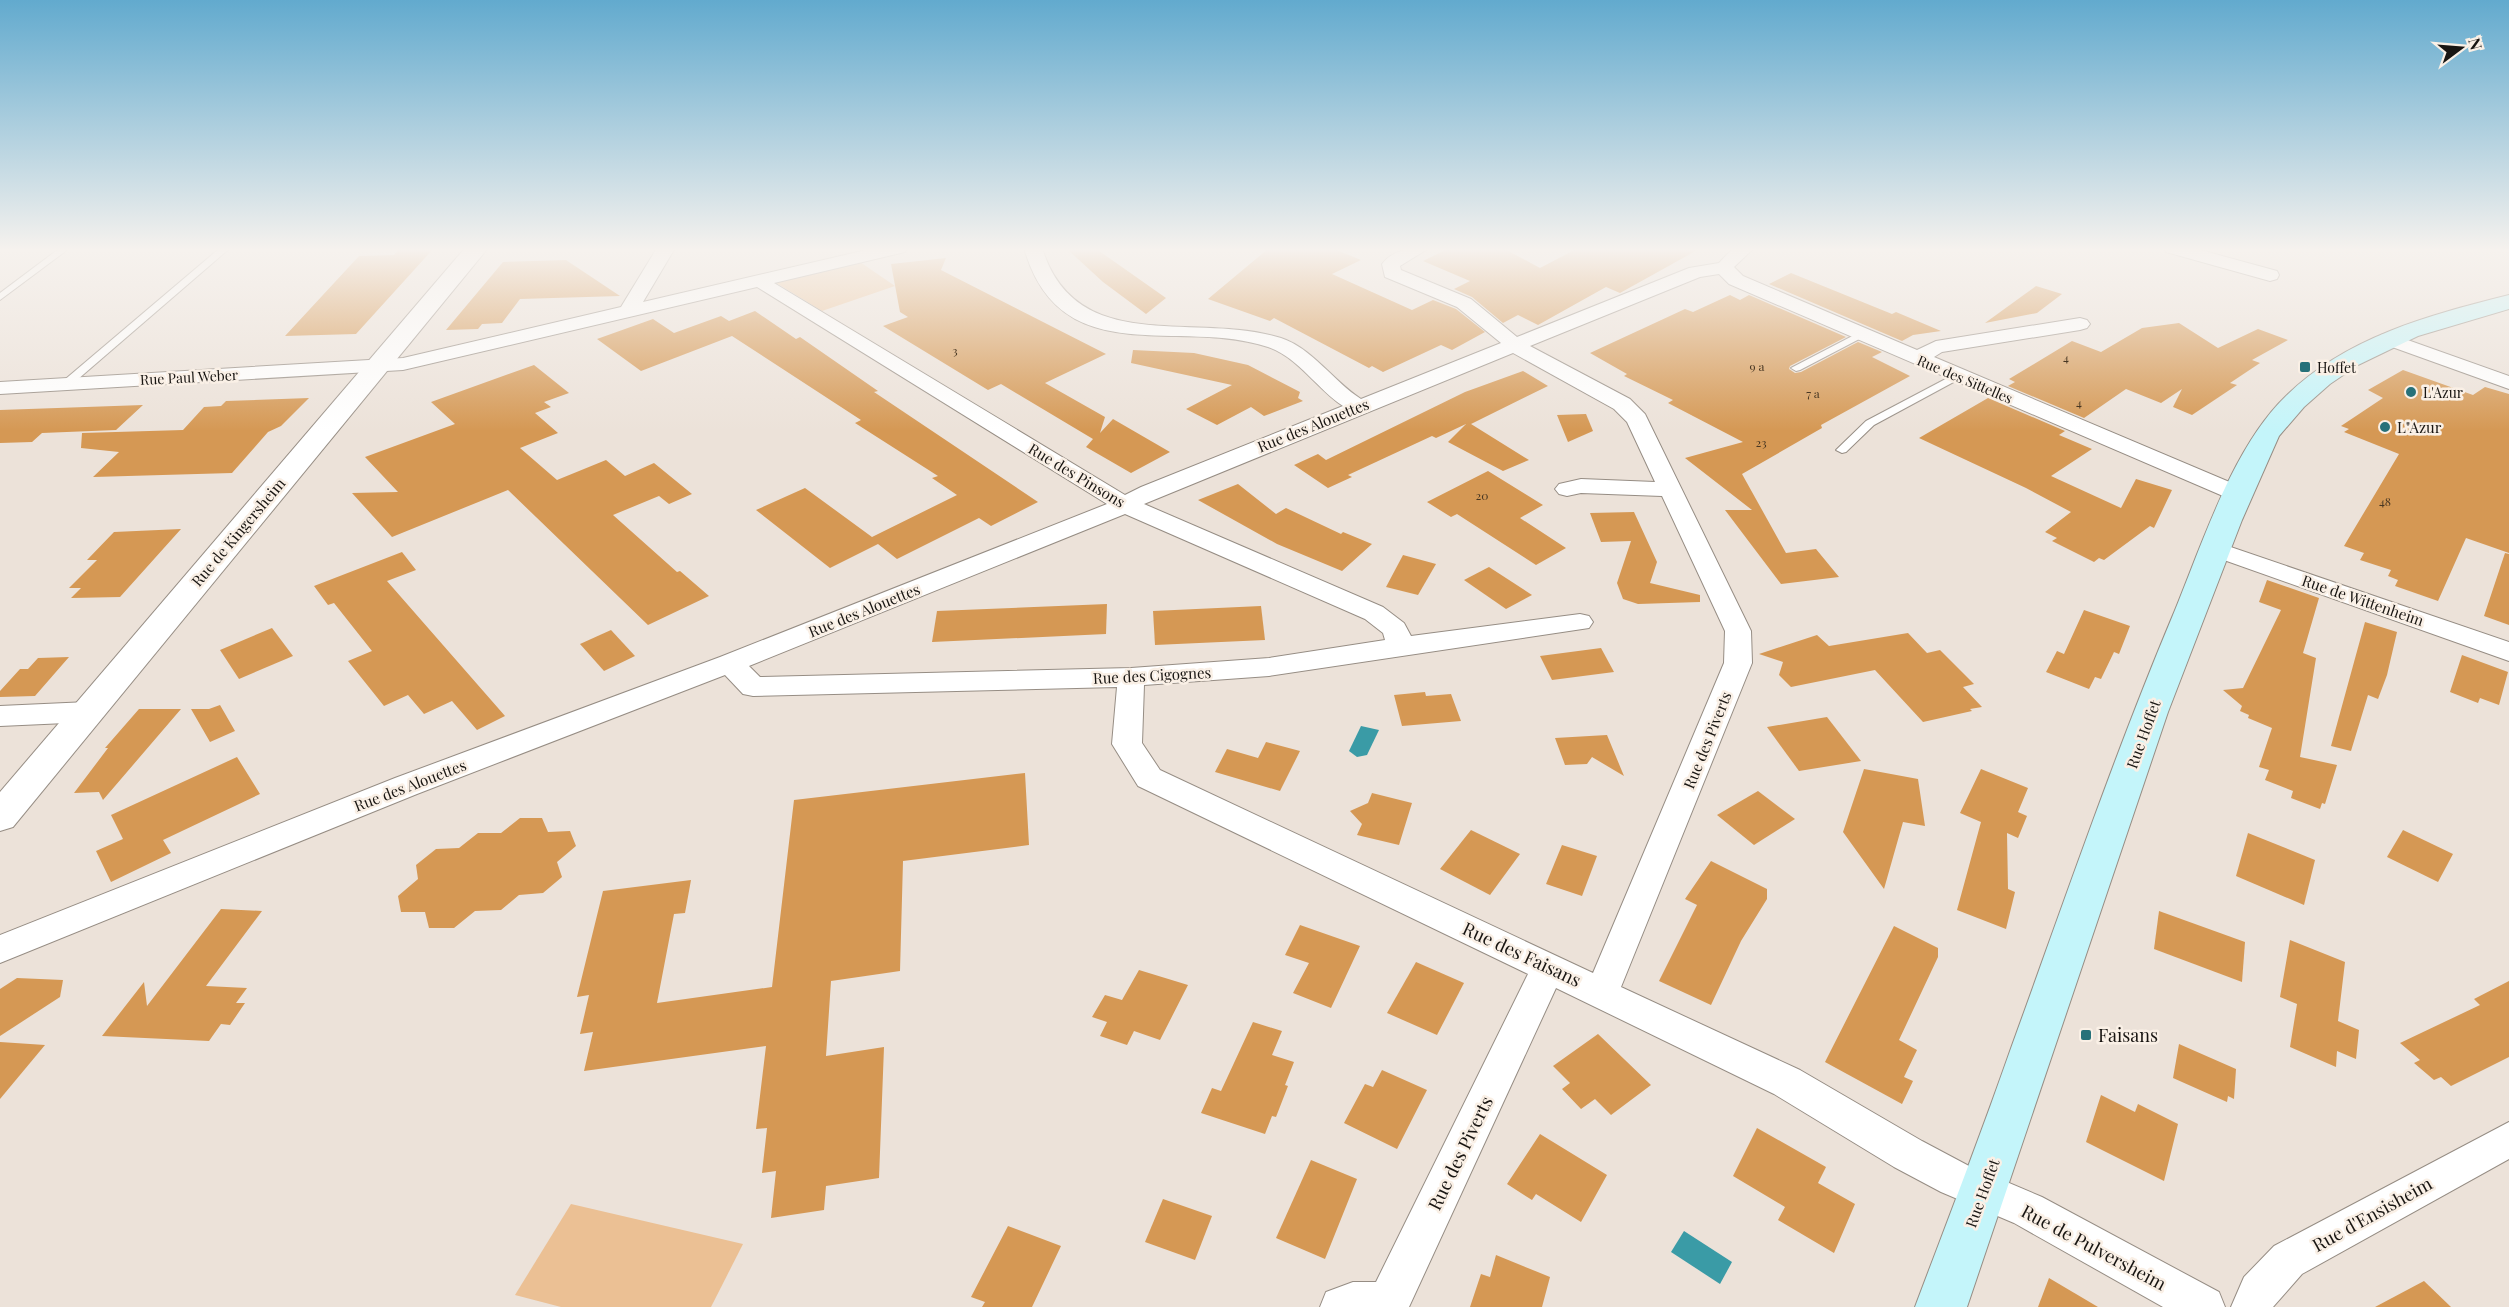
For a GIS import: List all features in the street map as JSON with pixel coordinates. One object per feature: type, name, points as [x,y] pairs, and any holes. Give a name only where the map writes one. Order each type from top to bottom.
[{"type":"main road","name":"Rue Hoffet","points":[[1941,1307],[2109,824],[2169,664],[2238,494],[2270,429],[2313,383],[2366,350],[2388,339],[2481,309]]},
{"type":"street","name":"Rue de Kingersheim","points":[[0,817],[426,309]]},
{"type":"street","name":"Rue Paul Weber","points":[[0,388],[403,364],[640,309]]},
{"type":"street","name":"Rue des Pinsons","points":[[804,309],[1125,505],[1374,613],[1395,629],[1401,646]]},
{"type":"street","points":[[1074,309],[1086,317],[1107,325],[1143,331],[1243,334],[1277,344],[1301,358],[1337,393],[1359,407]]},
{"type":"street","name":"Rue des Piverts","points":[[1471,309],[1516,346],[1622,404],[1637,419],[1668,489],[1738,631],[1738,663],[1602,992]]},
{"type":"street","name":"Rue des Alouettes","points":[[0,949],[406,786],[730,663],[1606,309]]},
{"type":"street","name":"Rue des Sittelles","points":[[1804,309],[2238,494]]},
{"type":"street","points":[[1917,358],[1936,347],[2080,324]]},
{"type":"street","points":[[2388,339],[2509,383]]},
{"type":"street","points":[[1567,489],[1581,486],[1668,489]]},
{"type":"street","name":"Rue de Wittenheim","points":[[2216,549],[2509,652]]},
{"type":"street","name":"Rue des Cigognes","points":[[730,663],[753,687],[1131,677],[1269,667],[1401,646],[1580,622]]},
{"type":"street","name":"Rue des Faisans","points":[[1131,677],[1127,744],[1149,778],[1787,1082],[1908,1154],[1983,1191]]},
{"type":"street","points":[[0,716],[88,712]]},
{"type":"street","name":"Rue des Piverts","points":[[1341,1307],[1352,1302],[1369,1301],[1387,1306],[1549,967]]},
{"type":"street","name":"Rue d'Ensisheim","points":[[2252,1307],[2259,1292],[2288,1260],[2509,1139]]},
{"type":"street","name":"Rue de Pulversheim","points":[[1983,1191],[2028,1210],[2204,1307]]},
{"type":"lane","points":[[66,384],[154,309]]},
{"type":"lane","points":[[1796,368],[1862,334]]},
{"type":"lane","points":[[1842,450],[1870,423],[1957,376]]},
{"type":"shaded area","points":[[571,1204],[743,1244],[711,1307],[561,1307],[515,1295]]},
{"type":"water","points":[[1361,726],[1379,730],[1367,755],[1357,757],[1349,751]]},
{"type":"water","points":[[1684,1231],[1732,1262],[1720,1284],[1671,1252]]},
{"type":"building","points":[[310,309],[379,309],[356,334],[285,336]]},
{"type":"building","points":[[464,309],[513,309],[502,323],[482,324],[478,329],[446,330]]},
{"type":"building","points":[[899,309],[1018,309],[1106,354],[1045,383],[1105,417],[1100,433],[1113,419],[1170,452],[1131,473],[1086,447],[1093,439],[1001,384],[988,390],[883,326],[908,317],[900,312]]},
{"type":"building","points":[[1139,309],[1152,309],[1146,314]]},
{"type":"building","points":[[1236,309],[1456,309],[1485,332],[1452,350],[1441,345],[1383,372],[1372,366],[1369,368],[1274,318],[1270,321]]},
{"type":"building","points":[[1486,309],[1567,309],[1538,325],[1518,315],[1503,323]]},
{"type":"building","points":[[1685,309],[1693,312],[1700,309],[1781,309],[1846,337],[1790,366],[1789,369],[1795,373],[1858,342],[1882,352],[1872,357],[1910,376],[1821,425],[1822,428],[1742,474],[1786,553],[1816,549],[1839,577],[1781,584],[1725,510],[1752,510],[1685,458],[1743,442],[1668,403],[1673,400],[1624,376],[1627,374],[1590,353]]},
{"type":"building","points":[[1827,309],[1880,309],[1892,314],[1896,312],[1941,331],[1913,335],[1902,341]]},
{"type":"building","points":[[2004,309],[2042,309],[2037,313],[1985,323]]},
{"type":"building","points":[[755,311],[796,339],[800,337],[878,391],[874,392],[1038,502],[991,526],[979,518],[897,559],[878,544],[830,568],[756,510],[805,488],[872,537],[957,495],[932,478],[938,476],[855,423],[861,420],[732,336],[641,371],[597,339],[653,319],[674,333],[721,316],[729,321]]},
{"type":"building","points":[[2179,323],[2218,348],[2258,329],[2288,340],[2252,360],[2260,363],[2230,383],[2237,385],[2192,415],[2173,407],[2182,389],[2161,403],[2126,389],[2084,418],[2008,386],[2015,382],[2009,379],[2072,341],[2101,352],[2142,328]]},
{"type":"building","points":[[1133,350],[1194,353],[1248,365],[1300,392],[1298,398],[1303,401],[1264,416],[1251,407],[1217,425],[1186,409],[1232,385],[1131,363]]},
{"type":"building","points":[[534,365],[569,393],[544,402],[551,407],[535,413],[558,433],[520,448],[557,480],[606,460],[625,476],[654,463],[692,494],[669,504],[659,496],[613,515],[677,572],[680,571],[709,596],[648,625],[508,490],[392,537],[352,493],[398,492],[365,457],[455,424],[431,402]]},
{"type":"building","points":[[2403,370],[2473,395],[2485,387],[2509,394],[2509,553],[2466,538],[2438,601],[2395,586],[2398,580],[2388,576],[2391,570],[2360,560],[2364,553],[2344,546],[2399,454],[2344,432],[2349,429],[2341,426],[2383,398],[2368,390]]},
{"type":"building","points":[[1523,371],[1548,386],[1471,424],[1529,460],[1503,471],[1448,442],[1466,424],[1436,438],[1432,436],[1348,475],[1352,477],[1328,488],[1294,465],[1318,454],[1326,460],[1465,392]]},
{"type":"building","points":[[309,398],[281,426],[268,432],[232,473],[93,477],[119,452],[81,448],[82,433],[183,430],[204,407],[221,406],[226,401]]},
{"type":"building","points":[[1988,398],[2065,431],[2059,435],[2092,449],[2051,476],[2121,508],[2136,479],[2172,490],[2154,528],[2150,526],[2104,560],[2099,558],[2094,562],[2052,541],[2057,538],[2045,532],[2071,512],[2026,488],[1919,438]]},
{"type":"building","points":[[143,405],[116,430],[42,433],[32,442],[0,443],[0,410]]},
{"type":"building","points":[[1586,414],[1593,431],[1568,442],[1557,415]]},
{"type":"building","points":[[1488,471],[1543,505],[1520,518],[1566,548],[1536,565],[1457,514],[1451,517],[1427,502]]},
{"type":"building","points":[[1238,484],[1276,514],[1286,508],[1341,534],[1343,532],[1372,544],[1342,571],[1277,544],[1198,500]]},
{"type":"building","points":[[1634,512],[1657,562],[1650,583],[1700,595],[1700,602],[1638,604],[1623,599],[1617,583],[1631,541],[1601,542],[1590,513]]},
{"type":"building","points":[[181,529],[120,597],[71,598],[81,588],[69,588],[97,560],[87,560],[114,532]]},
{"type":"building","points":[[402,552],[416,570],[387,581],[505,716],[477,730],[452,701],[424,714],[408,695],[384,706],[348,661],[372,651],[334,603],[328,605],[314,586]]},
{"type":"building","points":[[2505,553],[2509,554],[2509,625],[2484,616]]},
{"type":"building","points":[[1403,555],[1436,564],[1418,595],[1386,587]]},
{"type":"building","points":[[1489,567],[1532,595],[1506,609],[1464,580]]},
{"type":"building","points":[[2267,580],[2319,598],[2303,653],[2316,658],[2300,757],[2337,765],[2325,804],[2322,803],[2320,809],[2291,798],[2293,791],[2265,780],[2269,770],[2259,767],[2272,728],[2248,718],[2249,715],[2240,711],[2242,706],[2223,690],[2243,688],[2281,610],[2259,602]]},
{"type":"building","points":[[1107,604],[1106,634],[932,642],[937,611]]},
{"type":"building","points":[[1261,606],[1265,640],[1155,645],[1153,611]]},
{"type":"building","points":[[2084,610],[2130,626],[2119,654],[2114,652],[2101,679],[2095,677],[2089,689],[2046,672],[2057,651],[2064,654]]},
{"type":"building","points":[[2365,622],[2397,632],[2387,675],[2378,699],[2368,695],[2351,751],[2331,746]]},
{"type":"building","points":[[272,628],[293,656],[239,679],[220,650]]},
{"type":"building","points":[[611,630],[635,656],[604,671],[580,644]]},
{"type":"building","points":[[1908,633],[1927,653],[1940,650],[1974,684],[1963,687],[1982,707],[1923,722],[1875,670],[1791,687],[1779,675],[1783,662],[1759,654],[1817,635],[1829,646]]},
{"type":"building","points":[[1601,648],[1614,672],[1552,680],[1540,656]]},
{"type":"building","points":[[2462,655],[2508,672],[2499,705],[2480,698],[2478,703],[2450,692]]},
{"type":"building","points":[[69,657],[35,696],[0,697],[0,691],[20,669],[28,669],[38,658]]},
{"type":"building","points":[[1425,692],[1426,696],[1451,694],[1461,721],[1402,726],[1394,695]]},
{"type":"building","points":[[220,705],[235,731],[210,742],[191,709],[209,709]]},
{"type":"building","points":[[139,709],[181,709],[103,800],[99,792],[74,793],[108,748],[105,748]]},
{"type":"building","points":[[1827,717],[1861,761],[1799,771],[1767,727]]},
{"type":"building","points":[[1607,735],[1624,776],[1592,757],[1587,764],[1565,765],[1555,738]]},
{"type":"building","points":[[1266,742],[1300,751],[1280,791],[1215,772],[1227,749],[1258,758]]},
{"type":"building","points":[[237,757],[260,794],[163,840],[171,853],[111,882],[96,851],[123,839],[111,815]]},
{"type":"building","points":[[1864,769],[1918,779],[1925,826],[1903,822],[1884,889],[1843,832]]},
{"type":"building","points":[[1981,769],[2028,788],[2018,812],[2027,816],[2018,838],[2007,833],[2008,889],[2015,892],[2006,929],[1957,910],[1981,822],[1960,813]]},
{"type":"building","points":[[1025,773],[1029,845],[903,861],[900,971],[831,981],[826,1056],[884,1047],[879,1178],[826,1186],[824,1210],[771,1218],[776,1171],[762,1173],[767,1128],[756,1129],[766,1046],[584,1071],[593,1032],[580,1034],[589,995],[577,997],[603,891],[691,880],[685,913],[674,914],[657,1003],[772,987],[794,800]]},
{"type":"building","points":[[1758,791],[1795,819],[1754,845],[1717,815]]},
{"type":"building","points":[[1372,793],[1412,803],[1399,845],[1357,835],[1362,824],[1350,811],[1368,803]]},
{"type":"building","points":[[520,818],[542,818],[548,832],[570,831],[576,846],[557,862],[562,877],[543,893],[519,895],[501,910],[475,911],[454,928],[429,928],[425,912],[401,912],[398,896],[418,879],[416,865],[436,849],[459,848],[478,833],[501,833]]},
{"type":"building","points":[[1471,830],[1520,854],[1490,895],[1440,869]]},
{"type":"building","points":[[2403,830],[2453,854],[2438,882],[2387,857]]},
{"type":"building","points":[[2248,833],[2315,860],[2304,905],[2236,876]]},
{"type":"building","points":[[1562,845],[1597,856],[1582,896],[1546,884]]},
{"type":"building","points":[[1711,861],[1767,889],[1767,899],[1741,941],[1711,1005],[1659,981],[1697,905],[1685,899]]},
{"type":"building","points":[[221,909],[262,911],[206,986],[247,988],[236,1003],[245,1003],[230,1025],[221,1024],[209,1041],[102,1036],[144,982],[147,1006]]},
{"type":"building","points":[[2159,911],[2245,942],[2242,982],[2154,949]]},
{"type":"building","points":[[1300,925],[1360,946],[1331,1008],[1293,993],[1309,963],[1285,955]]},
{"type":"building","points":[[1894,926],[1938,948],[1938,957],[1899,1040],[1917,1050],[1904,1077],[1913,1081],[1902,1104],[1825,1062]]},
{"type":"building","points":[[2290,940],[2345,962],[2338,1021],[2359,1030],[2356,1059],[2337,1051],[2336,1067],[2290,1047],[2297,1004],[2280,997]]},
{"type":"building","points":[[1416,962],[1464,983],[1437,1035],[1387,1013]]},
{"type":"building","points":[[1139,970],[1188,985],[1160,1040],[1134,1031],[1127,1045],[1100,1036],[1107,1022],[1092,1017],[1105,995],[1122,1000]]},
{"type":"building","points":[[17,978],[63,980],[60,997],[0,1036],[0,989]]},
{"type":"building","points":[[2509,981],[2509,1057],[2451,1086],[2441,1077],[2434,1080],[2414,1063],[2420,1060],[2400,1043],[2480,1005],[2474,999]]},
{"type":"building","points":[[1253,1022],[1282,1031],[1272,1055],[1294,1062],[1276,1117],[1272,1116],[1265,1134],[1201,1113],[1212,1088],[1221,1091]]},
{"type":"building","points":[[1598,1034],[1651,1085],[1611,1115],[1595,1099],[1581,1109],[1562,1089],[1570,1083],[1553,1066]]},
{"type":"building","points":[[0,1042],[45,1045],[0,1099]]},
{"type":"building","points":[[2179,1044],[2236,1069],[2234,1099],[2228,1096],[2227,1102],[2173,1078]]},
{"type":"building","points":[[1382,1070],[1427,1090],[1397,1149],[1344,1123],[1365,1084],[1373,1087]]},
{"type":"building","points":[[2101,1095],[2135,1112],[2138,1104],[2178,1124],[2164,1181],[2086,1142]]},
{"type":"building","points":[[1757,1128],[1826,1167],[1818,1183],[1855,1204],[1834,1253],[1778,1220],[1785,1207],[1733,1176]]},
{"type":"building","points":[[1540,1134],[1607,1175],[1581,1222],[1536,1194],[1532,1200],[1507,1184]]},
{"type":"building","points":[[1311,1160],[1357,1179],[1325,1259],[1276,1238]]},
{"type":"building","points":[[1163,1199],[1212,1216],[1195,1260],[1145,1242]]},
{"type":"building","points":[[1008,1226],[1061,1246],[1032,1307],[982,1307],[985,1302],[971,1297]]},
{"type":"building","points":[[1496,1255],[1550,1277],[1542,1307],[1470,1307],[1481,1274],[1490,1277]]},
{"type":"building","points":[[2049,1278],[2098,1307],[2038,1307]]},
{"type":"building","points":[[2424,1281],[2451,1307],[2375,1307]]},
{"type":"place","name":"Hoffet","points":[[2305,367]]},
{"type":"place","name":"L'Azur","points":[[2411,392]]},
{"type":"place","name":"L\"Azur","points":[[2385,427]]},
{"type":"place","name":"Faisans","points":[[2086,1035]]}]
